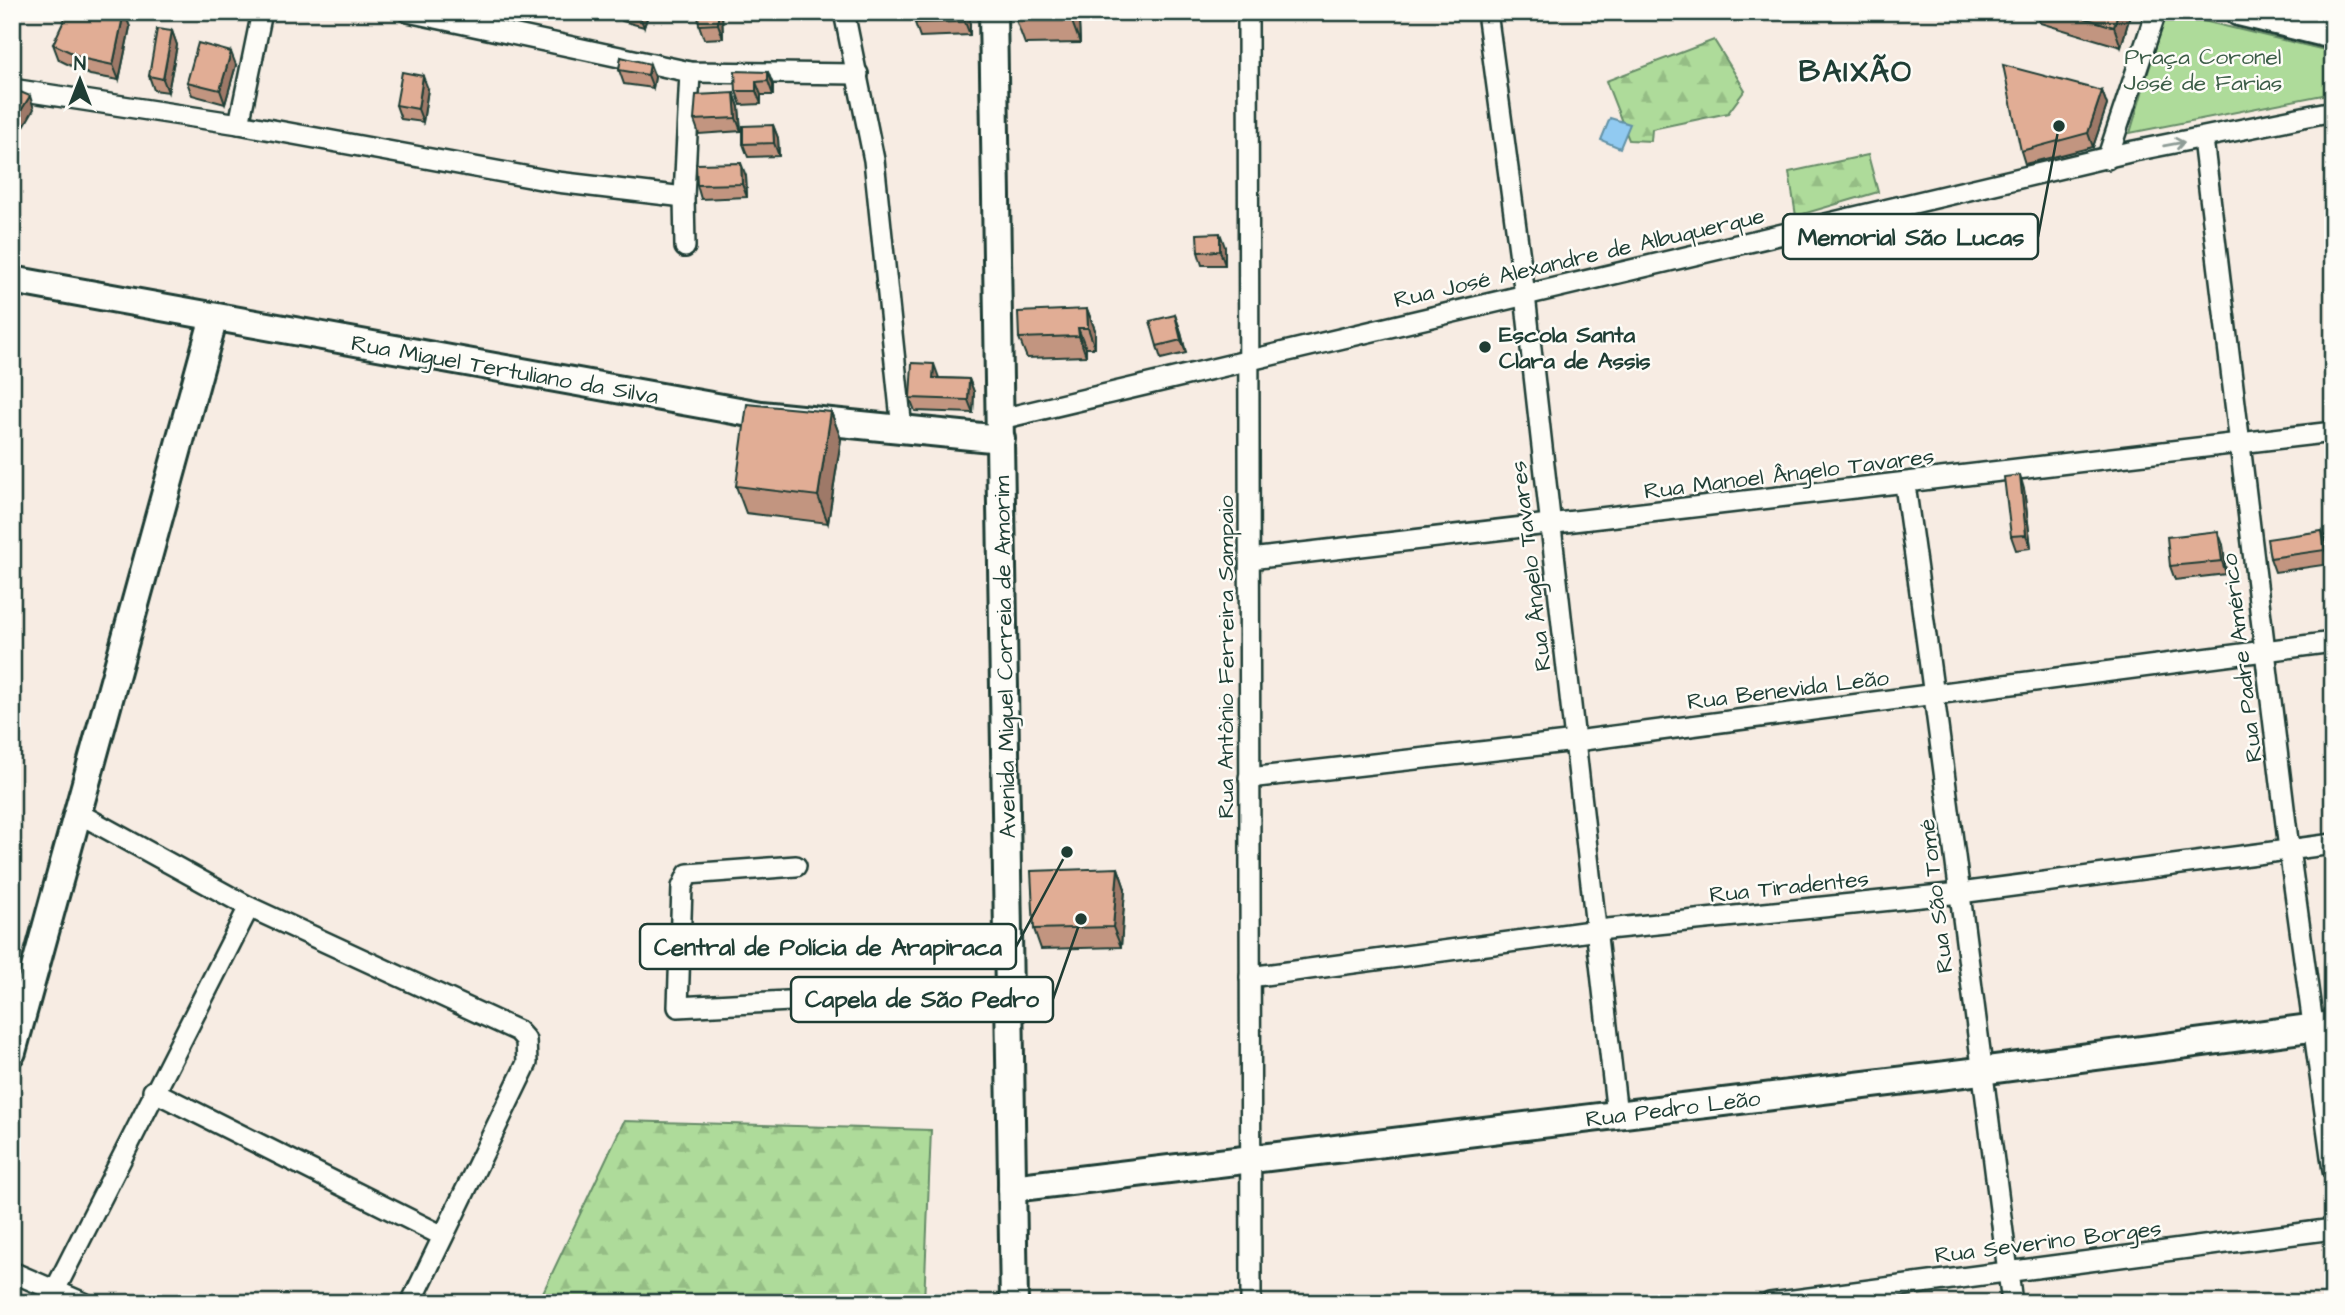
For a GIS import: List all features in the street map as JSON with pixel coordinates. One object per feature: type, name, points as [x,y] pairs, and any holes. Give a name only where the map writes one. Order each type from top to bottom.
[{"type":"street","points":[[239,124],[262,12]]},
{"type":"street","points":[[408,12],[690,72],[858,74]]},
{"type":"street","points":[[844,12],[874,160],[902,429]]},
{"type":"street","name":"Avenida Miguel Correia de Amorim","points":[[993,12],[1014,1303]]},
{"type":"street","name":"Rua Antônio Ferreira Sampaio","points":[[1248,12],[1251,1303]]},
{"type":"street","name":"Rua Ângelo Tavares","points":[[1487,12],[1525,295],[1617,1115]]},
{"type":"street","points":[[2107,159],[2155,12]]},
{"type":"street","points":[[2239,12],[2333,35]]},
{"type":"street","points":[[685,247],[684,197],[690,72]]},
{"type":"street","points":[[12,89],[239,124],[556,183],[684,197]]},
{"type":"street","name":"Rua José Alexandre de Albuquerque","points":[[1001,429],[1250,360],[2107,159],[2333,111]]},
{"type":"street","name":"Rua Padre Américo","points":[[2203,139],[2288,849],[2323,1026],[2333,1171]]},
{"type":"street","name":"Rua Miguel Tertuliano da Silva","points":[[12,280],[761,415],[902,429],[1001,429]]},
{"type":"street","points":[[12,1052],[214,317]]},
{"type":"street","name":"Rua Manoel Ângelo Tavares","points":[[1250,559],[1905,485],[2333,432]]},
{"type":"street","name":"Rua São Tomé","points":[[1905,485],[1935,694],[1980,1072],[2012,1303]]},
{"type":"street","name":"Rua Benevida Leão","points":[[1249,778],[1576,741],[2333,642]]},
{"type":"street","points":[[78,813],[249,907],[518,1031],[526,1040],[527,1063],[411,1303]]},
{"type":"street","name":"Rua Tiradentes","points":[[1250,978],[1598,930],[1960,893],[2333,844]]},
{"type":"street","points":[[796,866],[688,874],[682,887],[678,1007],[1009,989]]},
{"type":"street","points":[[55,1288],[249,907]]},
{"type":"street","name":"Rua Pedro Leão","points":[[1012,1188],[1980,1072],[2323,1026]]},
{"type":"street","points":[[153,1091],[443,1236]]},
{"type":"street","name":"Rua Severino Borges","points":[[1770,1303],[2333,1229]]},
{"type":"street","points":[[12,1272],[55,1288],[84,1303]]},
{"type":"green space","name":"Praça Coronel José de Farias","points":[[2166,12],[2333,52],[2333,93],[2130,133]]},
{"type":"green space","points":[[1714,40],[1745,90],[1728,113],[1652,129],[1651,141],[1629,140],[1606,81]]},
{"type":"green space","points":[[1868,155],[1878,192],[1796,216],[1789,172]]},
{"type":"green space","points":[[624,1121],[931,1130],[924,1303],[538,1303]]},
{"type":"water","points":[[1610,118],[1630,124],[1620,148],[1601,140]]},
{"type":"building","points":[[68,12],[124,12],[113,65],[85,59],[53,44]]},
{"type":"building","points":[[698,12],[718,12],[718,24],[699,25]]},
{"type":"building","points":[[915,12],[965,12],[965,22],[915,23]]},
{"type":"building","points":[[1016,12],[1071,12],[1071,19],[1016,20]]},
{"type":"building","points":[[2064,12],[2118,12],[2114,27]]},
{"type":"building","points":[[157,29],[172,31],[163,79],[149,76]]},
{"type":"building","points":[[198,43],[231,52],[220,90],[187,82]]},
{"type":"building","points":[[621,57],[650,64],[648,75],[619,70]]},
{"type":"building","points":[[2003,65],[2102,91],[2088,133],[2021,151]]},
{"type":"building","points":[[735,71],[768,72],[768,81],[756,82],[756,91],[736,91]]},
{"type":"building","points":[[402,72],[423,76],[418,109],[396,105]]},
{"type":"building","points":[[12,89],[30,96],[12,125]]},
{"type":"building","points":[[734,93],[736,118],[694,120],[696,95]]},
{"type":"building","points":[[773,125],[774,143],[743,144],[743,126]]},
{"type":"building","points":[[741,163],[742,184],[697,185],[696,164]]},
{"type":"building","points":[[1220,233],[1220,251],[1198,252],[1197,234]]},
{"type":"building","points":[[1087,309],[1088,328],[1078,328],[1079,336],[1019,338],[1018,312]]},
{"type":"building","points":[[1175,315],[1181,340],[1157,346],[1150,321]]},
{"type":"building","points":[[912,363],[934,364],[933,378],[969,379],[968,400],[910,398]]},
{"type":"building","points":[[747,404],[831,412],[818,496],[736,486]]},
{"type":"building","points":[[2020,475],[2026,535],[2011,536],[2004,477]]},
{"type":"building","points":[[2218,531],[2222,561],[2170,566],[2167,537]]},
{"type":"building","points":[[2322,531],[2325,550],[2270,558],[2267,539]]},
{"type":"building","points":[[1118,868],[1113,927],[1034,929],[1031,871]]},
{"type":"place","name":"Memorial São Lucas","points":[[2059,126]]},
{"type":"place","name":"Escola Santa Clara de Assis","points":[[1485,347]]},
{"type":"place","name":"Central de Polícia de Arapiraca","points":[[1067,852]]},
{"type":"place","name":"Capela de São Pedro","points":[[1081,919]]},
{"type":"district","name":"BAIXÃO","points":[[1856,71]]}]
